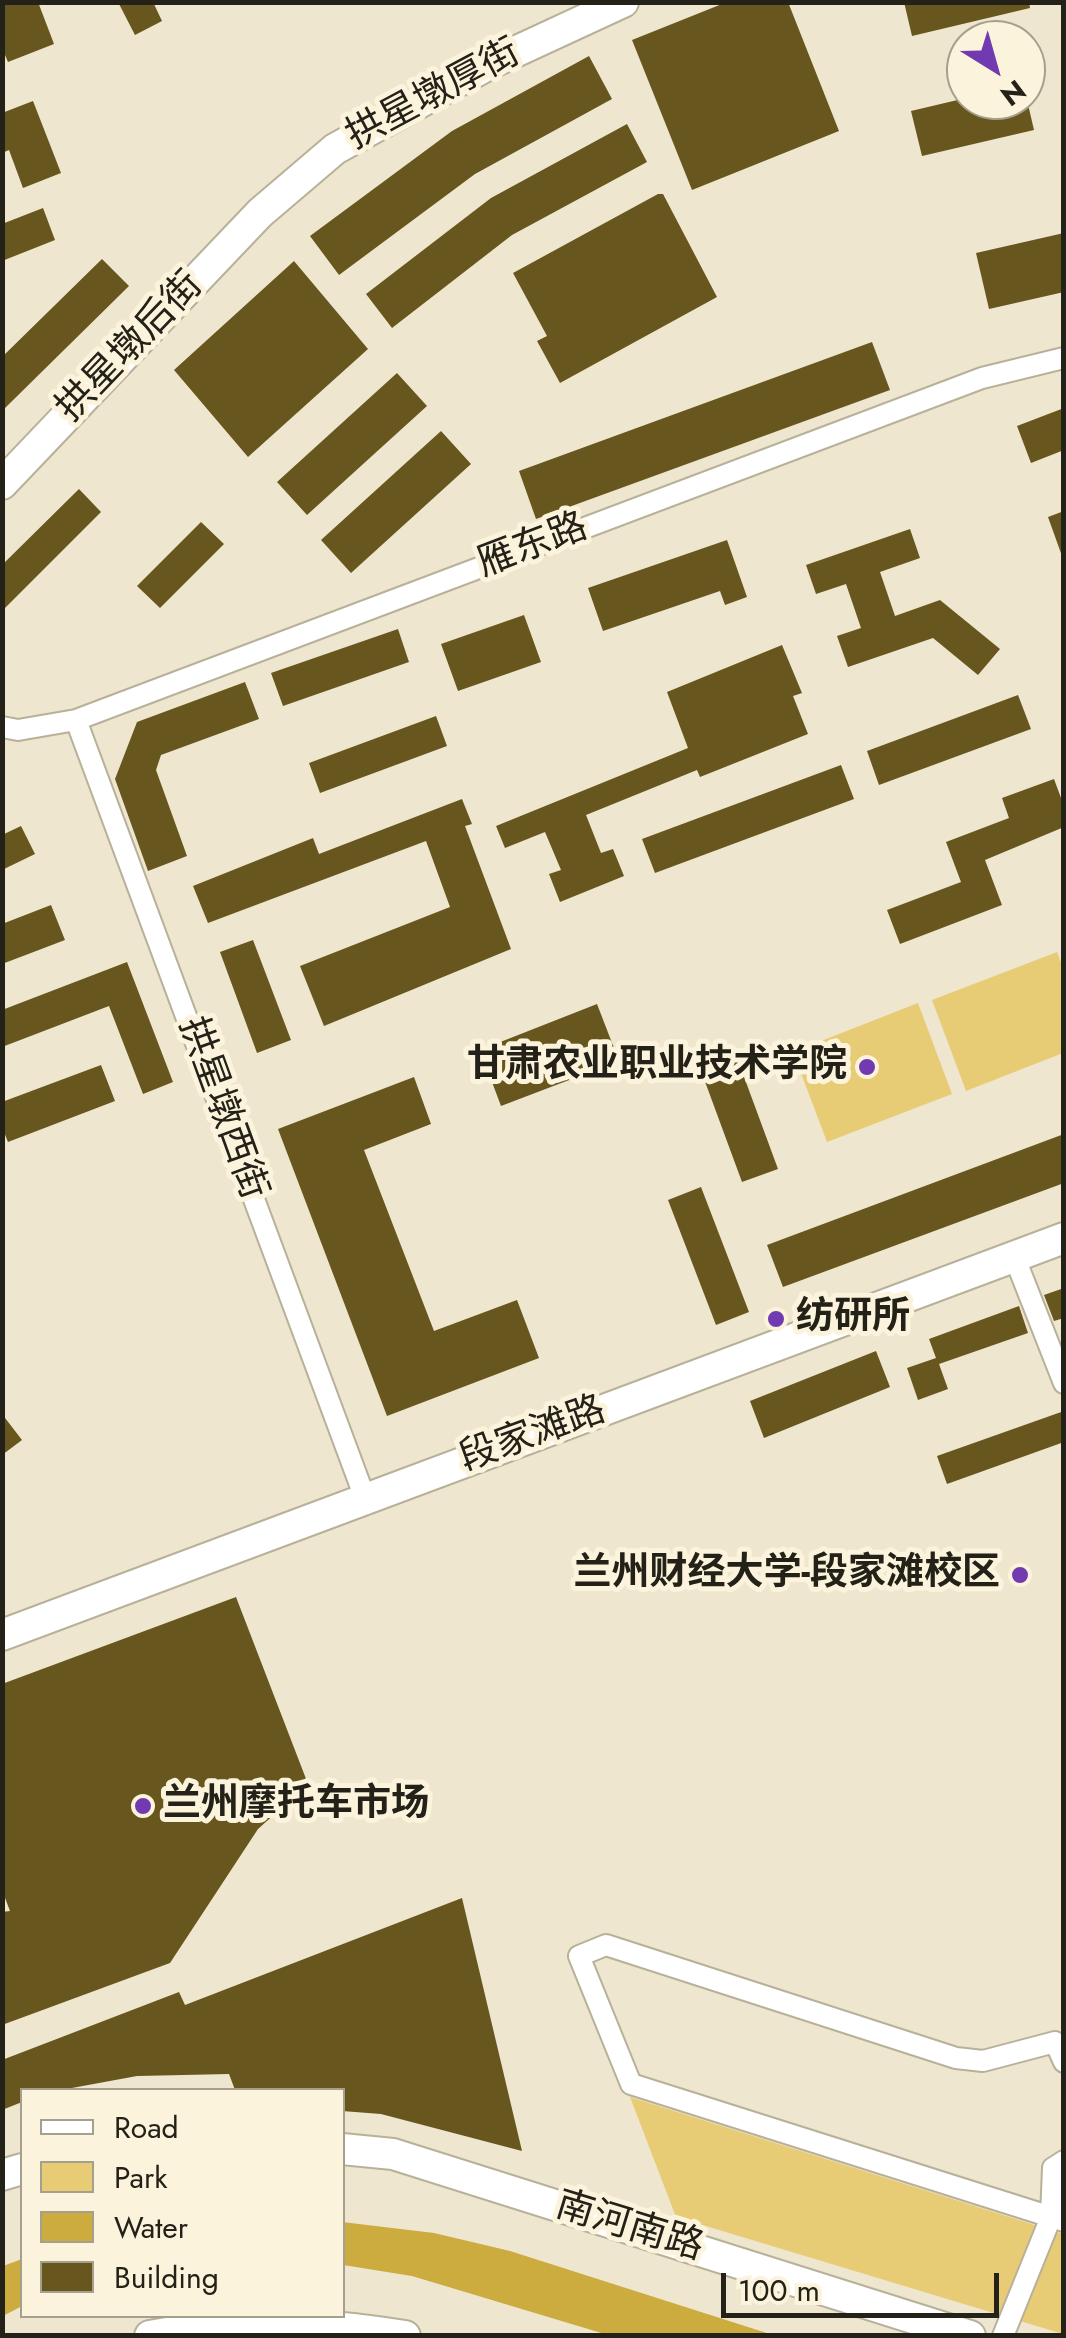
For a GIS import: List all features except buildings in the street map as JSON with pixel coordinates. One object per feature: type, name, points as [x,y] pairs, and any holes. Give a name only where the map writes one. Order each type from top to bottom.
[{"type":"street","name":"拱星墩厚街","points":[[260,212],[335,149],[489,64],[622,2]]},
{"type":"street","name":"拱星墩后街","points":[[2,484],[260,212]]},
{"type":"street","name":"雁东路","points":[[2,727],[18,730],[76,720],[982,378],[1064,358]]},
{"type":"street","name":"拱星墩西街","points":[[76,720],[365,1498]]},
{"type":"street","name":"段家滩路","points":[[2,1634],[1064,1238]]},
{"type":"street","points":[[1014,1256],[1064,1383]]},
{"type":"street","points":[[1057,2219],[631,2084],[579,1956],[606,1945],[956,2058],[983,2061],[1056,2042],[1064,2062]]},
{"type":"street","name":"南河南路","points":[[345,2149],[393,2154],[970,2336]]},
{"type":"street","points":[[1003,2336],[1057,2219],[1053,2168],[1064,2160]]},
{"type":"street","points":[[150,2336],[301,2321],[405,2336]]},
{"type":"green space","points":[[1057,952],[1063,968],[1063,1053],[966,1091],[932,1000]]},
{"type":"green space","points":[[918,1003],[952,1094],[827,1142],[793,1052]]},
{"type":"green space","points":[[630,2097],[1063,2234],[1063,2334],[676,2217]]},
{"type":"water","points":[[345,2222],[434,2233],[510,2251],[773,2335],[608,2335],[412,2276],[345,2265]]},
{"type":"water","points":[[20,2260],[20,2307],[3,2316],[3,2266]]},
{"type":"place","name":"甘肃农业职业技术学院","points":[[867,1067]]},
{"type":"place","name":"纺研所","points":[[776,1319]]},
{"type":"place","name":"兰州财经大学-段家滩校区","points":[[1020,1575]]},
{"type":"place","name":"兰州摩托车市场","points":[[143,1806]]}]
